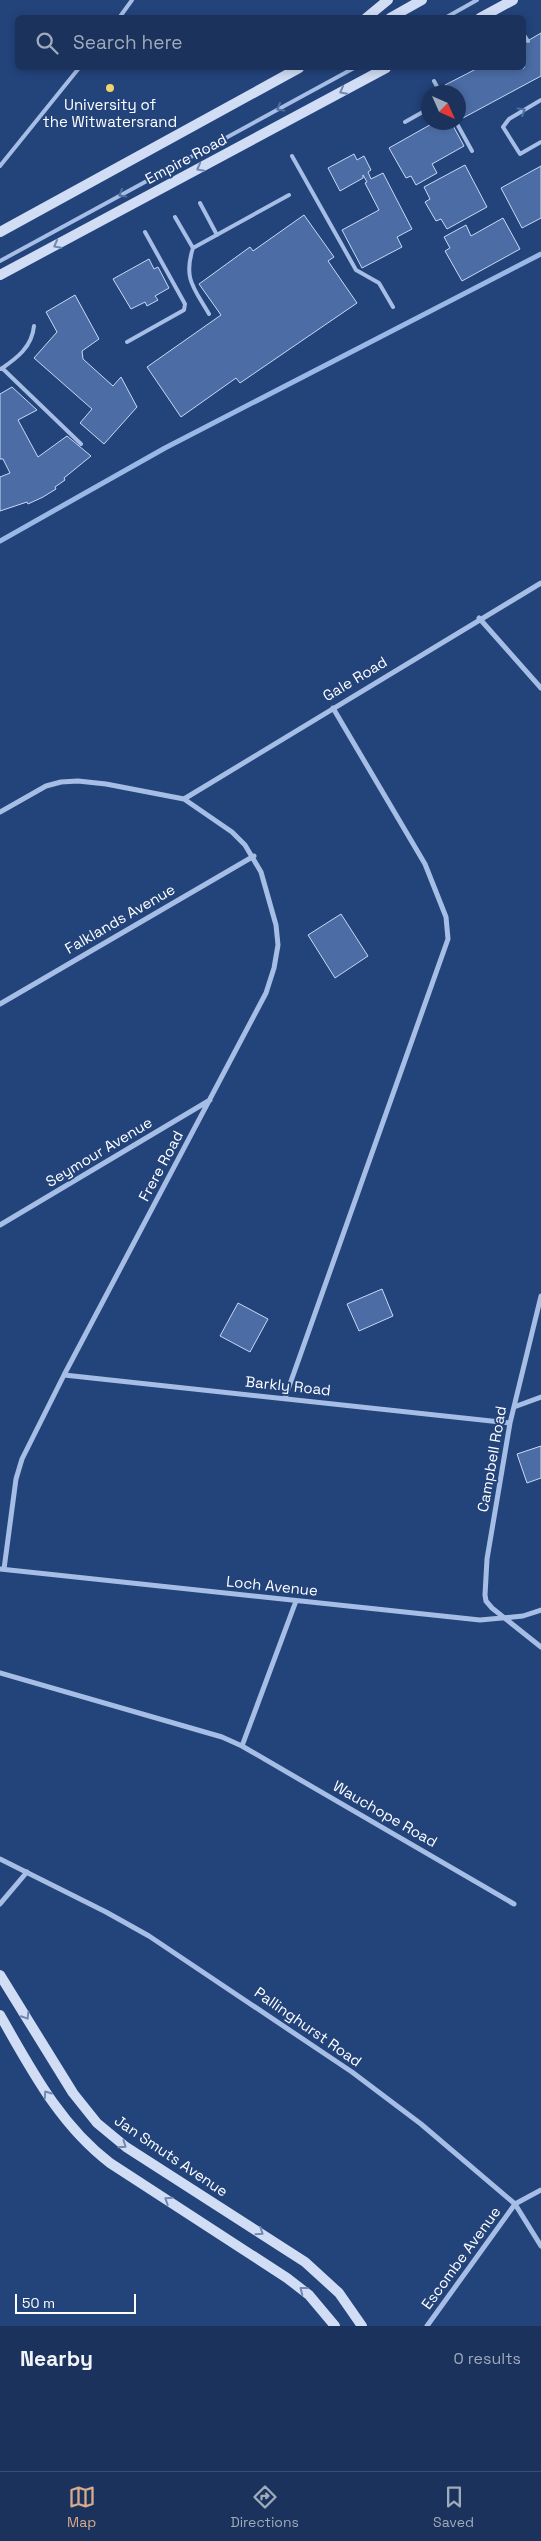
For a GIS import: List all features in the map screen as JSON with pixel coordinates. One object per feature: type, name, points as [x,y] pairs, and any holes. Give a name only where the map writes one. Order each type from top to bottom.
[{"type":"main road","points":[[370,15],[388,0]]},
{"type":"main road","points":[[395,15],[422,0]]},
{"type":"main road","points":[[486,15],[513,0]]},
{"type":"main road","name":"Empire Road","points":[[0,232],[295,70]]},
{"type":"main road","name":"Empire Road","points":[[0,275],[382,70]]},
{"type":"main road","name":"Jan Smuts Avenue","points":[[0,1975],[73,2093],[97,2123],[126,2147],[305,2262],[339,2293],[362,2326]]},
{"type":"main road","points":[[0,2015],[60,2113],[91,2148],[110,2163],[287,2278],[314,2299],[335,2326]]},
{"type":"street","name":"Gale Road","points":[[184,799],[479,618],[541,583]]},
{"type":"street","points":[[479,618],[541,688]]},
{"type":"street","points":[[285,1398],[448,939],[446,917],[425,864],[332,708]]},
{"type":"street","points":[[0,812],[46,786],[61,782],[78,781],[106,784],[184,799]]},
{"type":"street","name":"Frere Road","points":[[2,1569],[16,1478],[22,1460],[64,1375],[266,993],[274,968],[278,945],[276,925],[254,856],[232,832],[184,799]]},
{"type":"street","name":"Falklands Avenue","points":[[0,1004],[254,856]]},
{"type":"street","name":"Seymour Avenue","points":[[0,1226],[210,1100]]},
{"type":"street","name":"Campbell Road","points":[[541,1296],[510,1423],[487,1559],[485,1595],[486,1601],[492,1608],[541,1647]]},
{"type":"street","name":"Barkly Road","points":[[64,1375],[510,1423]]},
{"type":"street","points":[[514,1407],[541,1397]]},
{"type":"street","name":"Loch Avenue","points":[[2,1569],[428,1616],[480,1620],[506,1619],[541,1610]]},
{"type":"street","points":[[242,1746],[296,1601]]},
{"type":"street","name":"Wauchope Road","points":[[0,1673],[222,1737],[242,1746],[514,1904]]},
{"type":"street","name":"Pallinghurst Road","points":[[0,1859],[149,1936],[244,1998],[387,2098],[515,2204],[541,2246]]},
{"type":"street","points":[[0,1904],[27,1872]]},
{"type":"street","name":"Escombe Avenue","points":[[427,2326],[515,2204],[541,2190]]},
{"type":"lane","points":[[120,15],[132,0]]},
{"type":"lane","points":[[450,15],[477,0]]},
{"type":"lane","points":[[0,166],[77,70]]},
{"type":"lane","points":[[0,261],[350,70]]},
{"type":"lane","points":[[434,81],[436,85]]},
{"type":"lane","points":[[541,100],[510,119],[503,127],[520,154],[541,142]]},
{"type":"lane","points":[[405,122],[421,113]]},
{"type":"lane","points":[[460,130],[472,151]]},
{"type":"lane","points":[[292,156],[356,270],[379,283],[393,307]]},
{"type":"lane","points":[[193,248],[289,195]]},
{"type":"lane","points":[[200,204],[217,235]]},
{"type":"lane","points":[[175,217],[193,248],[188,271],[190,281],[209,314]]},
{"type":"lane","points":[[127,342],[184,310],[185,304],[145,232]]},
{"type":"lane","points":[[34,326],[33,338],[27,348],[1,369],[81,444]]},
{"type":"building","points":[[541,33],[541,76],[466,116],[466,85],[445,85],[474,70],[526,70],[526,42]]},
{"type":"building","points":[[421,130],[455,130],[464,146],[432,164],[437,173],[416,185],[411,176],[406,178],[389,148]]},
{"type":"building","points":[[354,154],[357,160],[364,156],[371,170],[368,172],[371,179],[383,173],[412,229],[397,237],[402,247],[362,268],[342,230],[379,210],[365,183],[367,182],[363,175],[363,178],[340,191],[328,168]]},
{"type":"building","points":[[465,165],[487,207],[447,229],[441,219],[436,221],[425,202],[430,199],[424,187]]},
{"type":"building","points":[[541,166],[541,218],[522,228],[501,188]]},
{"type":"building","points":[[304,215],[334,257],[328,261],[357,303],[240,383],[236,378],[181,417],[147,367],[221,315],[199,284],[250,247],[253,251]]},
{"type":"building","points":[[503,218],[520,249],[462,281],[445,251],[450,248],[444,237],[466,225],[471,236]]},
{"type":"building","points":[[149,259],[154,269],[158,267],[169,288],[155,296],[158,300],[147,306],[145,302],[131,309],[113,279]]},
{"type":"building","points":[[75,295],[99,339],[82,351],[83,359],[113,386],[121,377],[137,407],[104,444],[80,423],[92,409],[34,358],[57,332],[46,312]]},
{"type":"building","points":[[12,387],[37,410],[18,420],[38,457],[67,436],[91,456],[64,478],[65,480],[55,487],[56,489],[43,497],[28,504],[27,502],[0,511],[0,477],[10,473],[3,459],[0,459],[0,394]]},
{"type":"building","points":[[341,914],[368,956],[335,978],[308,935]]},
{"type":"building","points":[[382,1289],[393,1316],[359,1331],[347,1304]]},
{"type":"building","points":[[238,1303],[268,1319],[250,1352],[220,1336]]},
{"type":"building","points":[[541,1446],[541,1478],[527,1483],[517,1454]]},
{"type":"waterway","points":[[0,541],[165,448],[541,254]]},
{"type":"place","name":"University of the Witwatersrand","points":[[110,88]]}]
